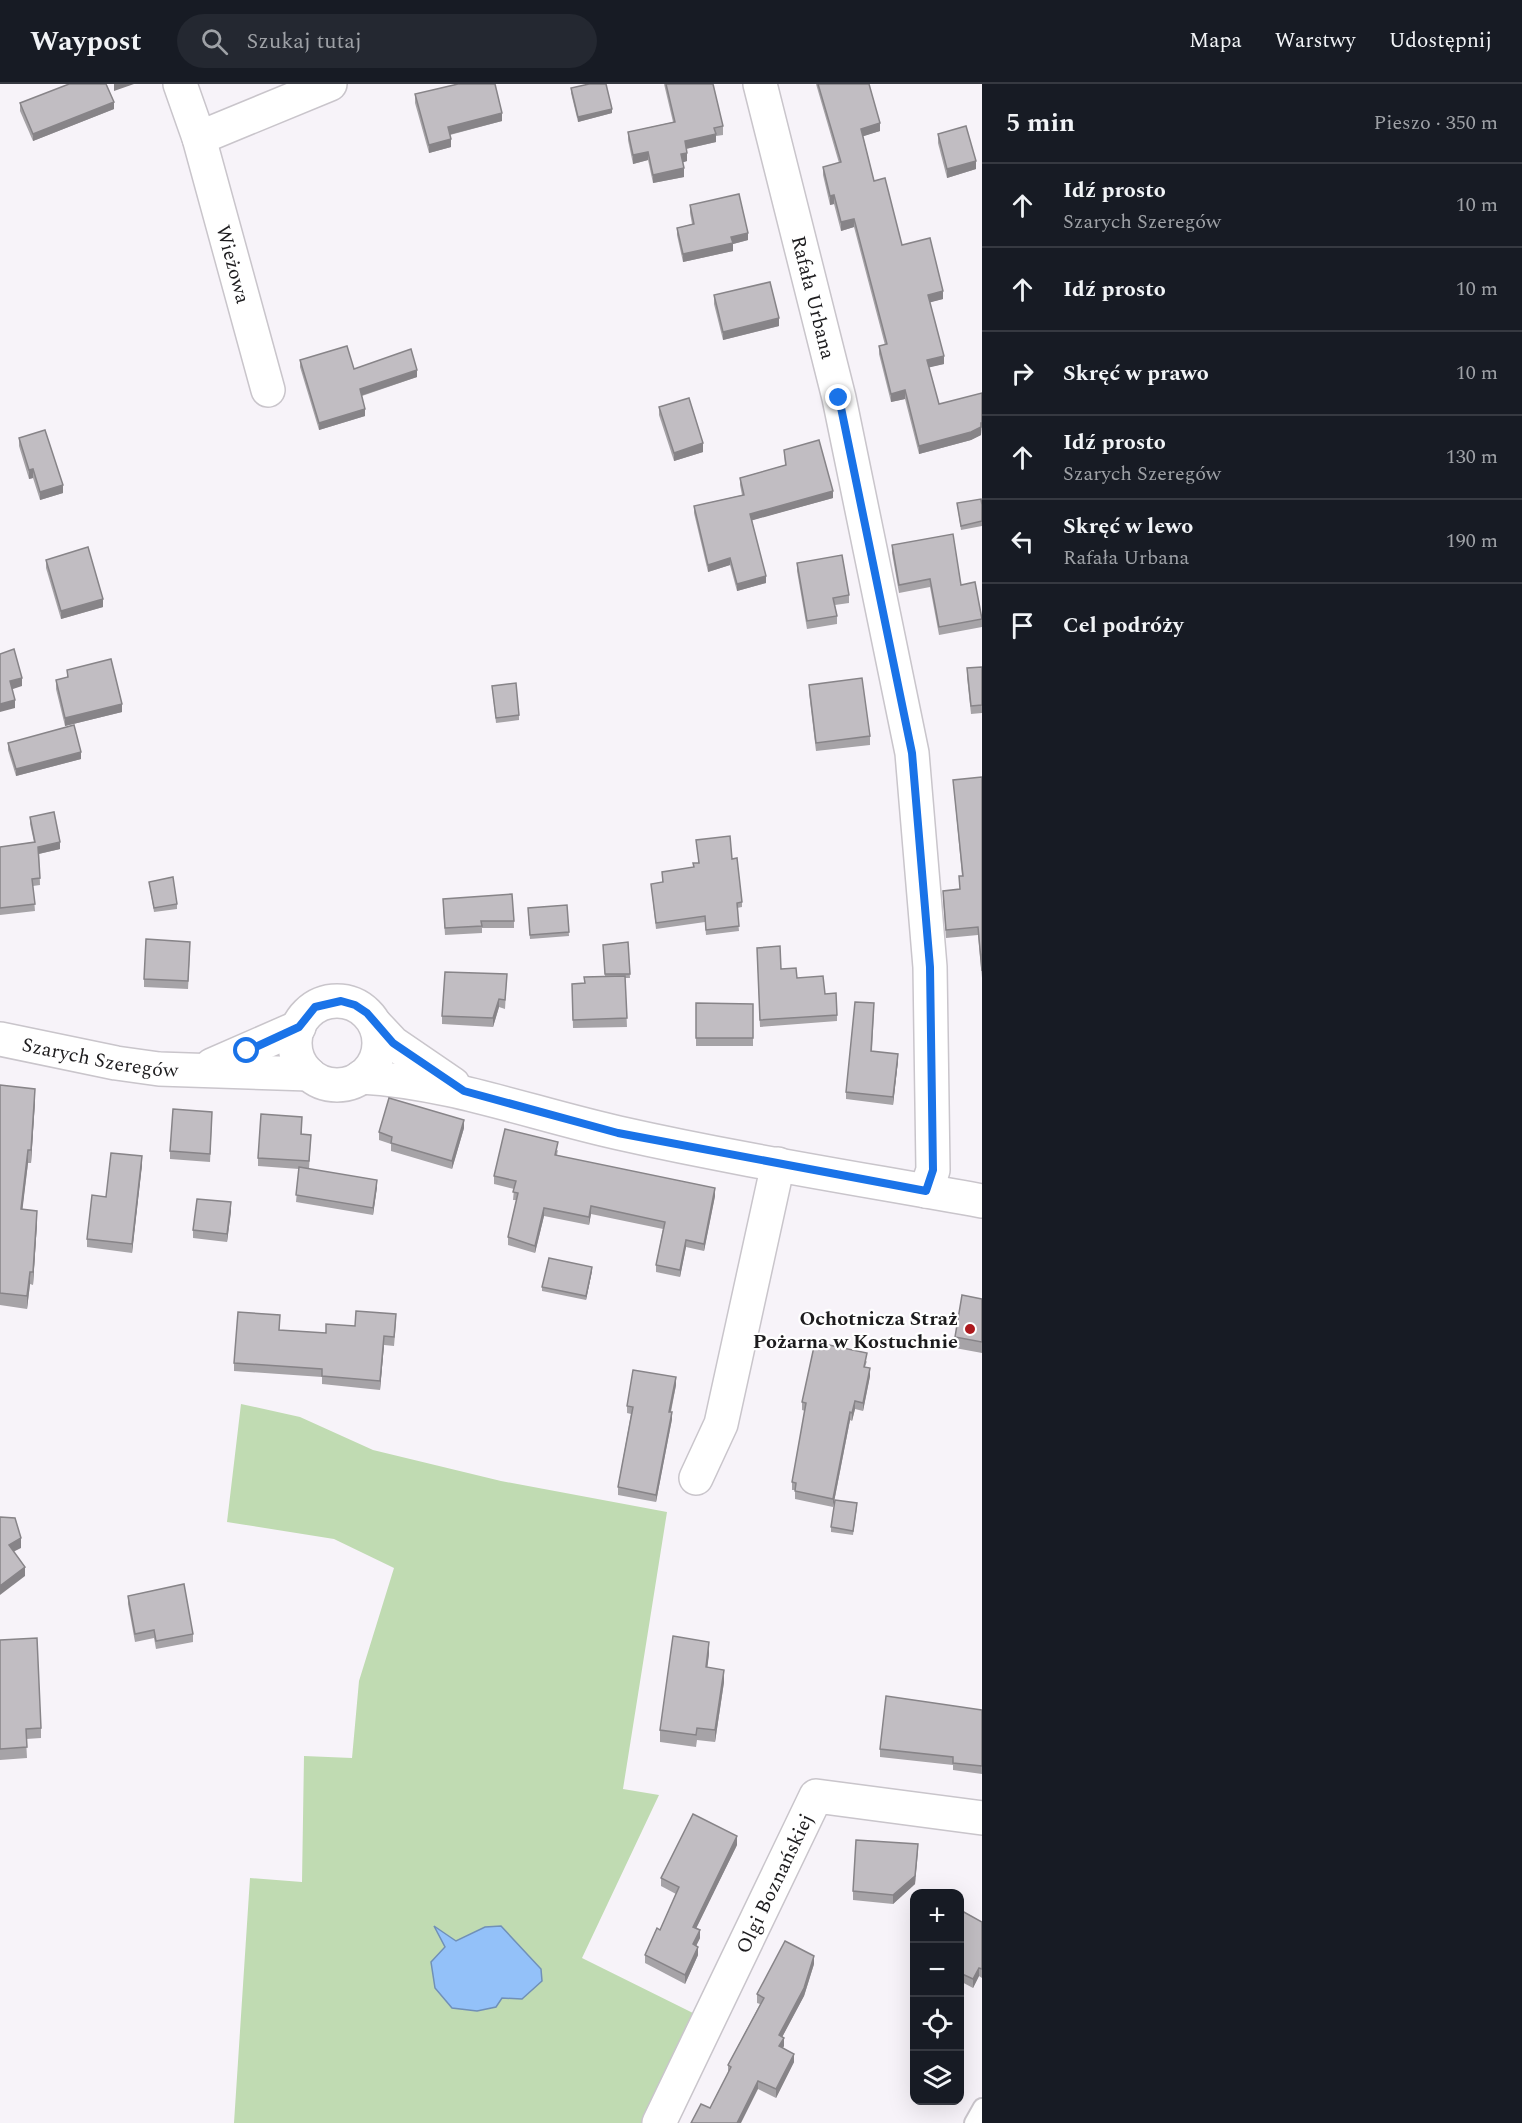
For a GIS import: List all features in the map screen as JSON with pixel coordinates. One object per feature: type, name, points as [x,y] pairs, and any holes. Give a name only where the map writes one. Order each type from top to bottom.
[{"type":"street","name":"Wieżowa","points":[[180,84],[199,138],[268,390]]},
{"type":"street","points":[[199,138],[330,84]]},
{"type":"street","name":"Rafała Urbana","points":[[760,84],[839,398],[912,753],[930,967],[933,1170],[926,1191]]},
{"type":"street","points":[[376,1025],[379,1039],[378,1054],[372,1067],[361,1077],[348,1084],[334,1085],[321,1082],[301,1065],[296,1052],[295,1039],[299,1027],[315,1007],[341,1001],[355,1005],[367,1013],[393,1043],[464,1091]]},
{"type":"street","name":"Szarych Szeregów","points":[[202,1069],[299,1027]]},
{"type":"street","name":"Szarych Szeregów","points":[[0,1039],[116,1063],[159,1069],[309,1074]]},
{"type":"street","points":[[361,1077],[391,1079],[464,1091],[618,1133],[982,1201]]},
{"type":"street","points":[[696,1478],[721,1424],[778,1164]]},
{"type":"street","name":"Olgi Boznańskiej","points":[[659,2123],[816,1796],[982,1818]]},
{"type":"lane","points":[[973,2123],[982,2107]]},
{"type":"green space","points":[[241,1404],[300,1417],[373,1450],[501,1481],[667,1512],[623,1789],[659,1795],[582,1958],[699,2016],[641,2123],[234,2123],[250,1878],[302,1882],[304,1756],[352,1758],[359,1681],[394,1568],[334,1539],[227,1522]]},
{"type":"water","points":[[434,1926],[456,1941],[485,1927],[501,1926],[541,1969],[542,1981],[522,1999],[502,1998],[496,2007],[477,2011],[452,2008],[435,1988],[431,1962],[445,1947]]},
{"type":"building","points":[[69,84],[106,84],[114,102],[33,134],[20,103]]},
{"type":"building","points":[[458,84],[495,84],[502,113],[448,127],[451,139],[429,145],[415,94]]},
{"type":"building","points":[[589,84],[606,84],[612,109],[578,117],[571,88]]},
{"type":"building","points":[[666,84],[713,84],[723,126],[714,128],[716,134],[685,141],[687,153],[681,154],[684,168],[653,175],[648,152],[633,155],[628,132],[675,122]]},
{"type":"building","points":[[818,84],[869,84],[880,123],[861,129],[874,181],[885,178],[902,245],[930,238],[943,291],[928,295],[944,356],[927,360],[939,404],[982,393],[981,427],[971,432],[919,446],[905,390],[891,394],[879,346],[887,344],[854,219],[841,222],[834,195],[830,196],[823,167],[841,162]]},
{"type":"building","points":[[966,126],[976,161],[947,169],[938,134]]},
{"type":"building","points":[[739,194],[748,233],[731,237],[733,243],[683,254],[677,228],[694,224],[690,205]]},
{"type":"building","points":[[770,282],[779,318],[723,332],[714,295]]},
{"type":"building","points":[[347,346],[354,369],[411,349],[417,370],[360,389],[365,409],[319,423],[300,360]]},
{"type":"building","points":[[689,398],[703,443],[674,453],[659,407]]},
{"type":"building","points":[[45,430],[63,485],[40,492],[33,469],[29,470],[19,438]]},
{"type":"building","points":[[819,440],[833,491],[750,514],[766,576],[737,584],[730,558],[708,565],[694,506],[744,495],[740,478],[786,465],[784,450]]},
{"type":"building","points":[[981,499],[982,521],[961,526],[957,503]]},
{"type":"building","points":[[953,534],[961,585],[975,582],[982,619],[939,627],[930,579],[899,585],[892,545]]},
{"type":"building","points":[[88,547],[103,599],[61,611],[46,560]]},
{"type":"building","points":[[842,555],[849,595],[833,598],[837,616],[807,621],[797,563]]},
{"type":"building","points":[[14,649],[22,678],[10,681],[15,700],[0,704],[0,654]]},
{"type":"building","points":[[111,659],[122,704],[65,718],[56,680],[68,677],[67,670]]},
{"type":"building","points":[[982,667],[982,705],[971,706],[967,668]]},
{"type":"building","points":[[862,678],[870,736],[816,743],[809,685]]},
{"type":"building","points":[[516,683],[519,715],[496,718],[492,686]]},
{"type":"building","points":[[74,725],[81,752],[16,769],[8,743]]},
{"type":"building","points":[[982,777],[982,971],[978,927],[946,930],[943,891],[960,889],[959,876],[963,876],[953,780]]},
{"type":"building","points":[[54,812],[60,842],[38,847],[40,878],[32,879],[35,904],[0,908],[0,847],[35,842],[30,817]]},
{"type":"building","points":[[730,836],[732,859],[737,858],[742,902],[737,903],[739,926],[706,930],[705,916],[656,923],[651,884],[663,882],[662,872],[694,867],[693,863],[699,863],[696,840]]},
{"type":"building","points":[[173,877],[177,904],[154,908],[149,882]]},
{"type":"building","points":[[512,894],[514,921],[481,921],[482,926],[445,928],[443,899]]},
{"type":"building","points":[[567,905],[569,932],[530,935],[528,908]]},
{"type":"building","points":[[146,939],[190,942],[188,981],[144,979]]},
{"type":"building","points":[[628,942],[630,974],[605,974],[603,945]]},
{"type":"building","points":[[780,946],[781,969],[796,968],[797,978],[823,976],[825,994],[836,993],[837,1015],[760,1020],[757,948]]},
{"type":"building","points":[[445,972],[507,974],[505,1000],[499,999],[493,1018],[442,1016]]},
{"type":"building","points":[[625,976],[627,1018],[573,1020],[572,984],[585,983],[584,977]]},
{"type":"building","points":[[855,1002],[874,1003],[871,1051],[898,1054],[893,1097],[846,1092]]},
{"type":"building","points":[[696,1003],[753,1004],[753,1038],[696,1038]]},
{"type":"building","points":[[0,1085],[35,1089],[31,1150],[28,1150],[21,1209],[37,1211],[33,1272],[30,1272],[27,1296],[0,1293]]},
{"type":"building","points":[[389,1098],[464,1120],[452,1161],[391,1143],[392,1137],[379,1132]]},
{"type":"building","points":[[173,1109],[212,1112],[210,1154],[170,1151]]},
{"type":"building","points":[[261,1114],[302,1117],[301,1134],[311,1135],[309,1161],[258,1158]]},
{"type":"building","points":[[505,1129],[558,1142],[555,1155],[715,1188],[704,1244],[686,1240],[680,1270],[656,1265],[665,1222],[591,1206],[589,1217],[544,1208],[535,1246],[508,1237],[518,1193],[513,1192],[516,1181],[494,1176]]},
{"type":"building","points":[[111,1153],[142,1156],[132,1244],[87,1239],[92,1195],[106,1197]]},
{"type":"building","points":[[299,1167],[377,1180],[373,1208],[296,1195]]},
{"type":"building","points":[[197,1199],[231,1202],[227,1234],[193,1230]]},
{"type":"building","points":[[549,1258],[592,1267],[586,1296],[542,1287]]},
{"type":"building","name":"Ochotnicza Straż Pożarna w Kostuchnie","points":[[962,1295],[982,1299],[982,1342],[955,1337]]},
{"type":"building","points":[[356,1311],[396,1314],[394,1337],[384,1336],[380,1381],[322,1376],[322,1369],[234,1363],[238,1312],[280,1315],[279,1330],[326,1333],[326,1324],[355,1326]]},
{"type":"building","points":[[815,1342],[867,1353],[864,1367],[870,1368],[863,1403],[855,1401],[852,1413],[850,1412],[833,1499],[795,1491],[796,1483],[792,1482],[806,1403],[802,1402]]},
{"type":"building","points":[[633,1370],[676,1377],[669,1412],[672,1412],[656,1495],[618,1487],[633,1407],[627,1406]]},
{"type":"building","points":[[835,1500],[857,1503],[853,1531],[831,1527]]},
{"type":"building","points":[[0,1517],[15,1518],[21,1538],[9,1545],[25,1567],[0,1586]]},
{"type":"building","points":[[184,1584],[193,1634],[156,1641],[154,1630],[135,1634],[128,1596]]},
{"type":"building","points":[[673,1636],[709,1642],[706,1667],[724,1670],[715,1730],[697,1728],[696,1735],[660,1730]]},
{"type":"building","points":[[37,1638],[41,1728],[26,1729],[27,1747],[0,1749],[0,1640]]},
{"type":"building","points":[[886,1696],[982,1710],[982,1766],[953,1763],[953,1757],[880,1749]]},
{"type":"building","points":[[693,1814],[737,1836],[693,1927],[700,1930],[693,1944],[698,1947],[685,1975],[645,1955],[657,1928],[660,1930],[679,1887],[661,1878]]},
{"type":"building","points":[[856,1840],[918,1844],[915,1876],[893,1895],[853,1891]]},
{"type":"building","points":[[964,1912],[982,1922],[982,1969],[979,1968],[973,1979],[964,1975]]},
{"type":"building","points":[[785,1941],[814,1956],[804,1988],[779,2035],[784,2038],[779,2046],[794,2054],[776,2089],[758,2081],[737,2123],[691,2123],[701,2104],[710,2108],[731,2067],[728,2065],[764,1998],[757,1994]]},
{"type":"place","name":"Ochotnicza Straż Pożarna w Kostuchnie","points":[[970,1329]]},
{"type":"route","points":[[247,1051],[299,1027],[305,1016],[315,1007],[328,1002],[341,1001],[355,1005],[367,1013],[393,1043],[464,1091],[618,1133],[926,1191],[933,1170],[930,967],[912,753],[839,398]]}]
